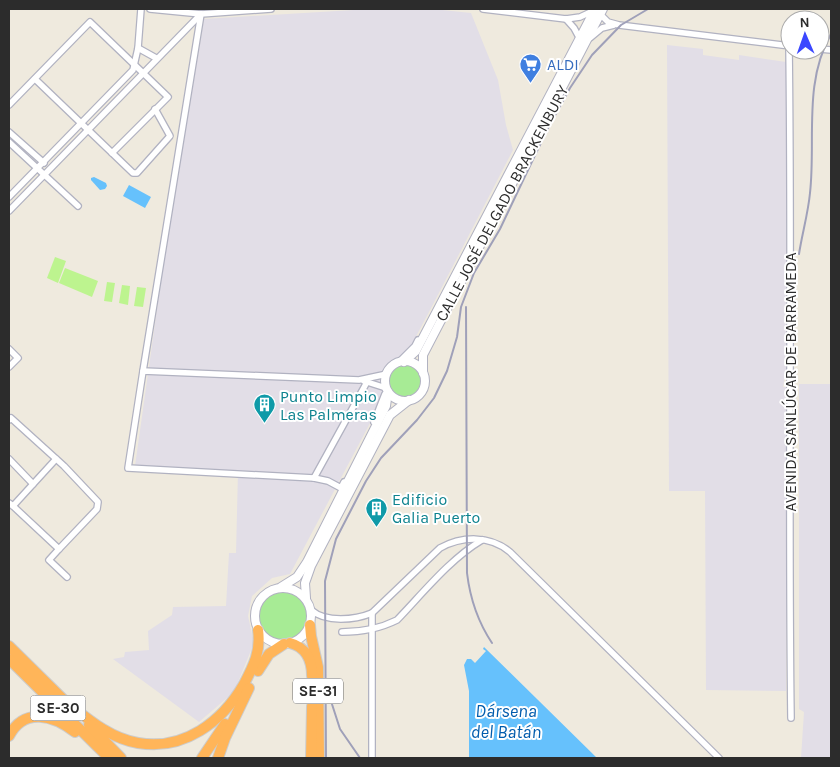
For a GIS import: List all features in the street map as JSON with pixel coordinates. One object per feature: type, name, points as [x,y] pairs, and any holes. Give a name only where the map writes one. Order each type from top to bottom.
[{"type":"highway","name":"SE-31","points":[[310,625],[310,636],[318,666],[319,758]]},
{"type":"highway","points":[[202,758],[230,716],[255,664],[259,650],[258,630]]},
{"type":"highway","points":[[218,758],[240,697],[263,661],[274,649],[287,644]]},
{"type":"highway","name":"SE-31","points":[[287,644],[302,648],[310,660],[312,669],[311,758]]},
{"type":"highway","name":"SE-30","points":[[9,646],[121,758]]},
{"type":"highway","name":"SE-30","points":[[9,659],[108,757]]},
{"type":"highway","points":[[65,702],[109,733],[124,740],[151,744],[189,737],[220,716],[240,697]]},
{"type":"highway","points":[[9,736],[14,726],[25,719],[38,716],[54,719],[69,727],[108,757]]},
{"type":"main road","name":"CALLE JOSÉ DELGADO BRACKENBURY","points":[[423,373],[422,355],[598,10]]},
{"type":"main road","name":"CALLE JOSÉ DELGADO BRACKENBURY","points":[[401,362],[416,351],[548,102],[583,40]]},
{"type":"main road","points":[[401,362],[415,364],[423,373],[425,382],[423,389],[419,395],[409,400],[390,415],[311,566],[305,583],[306,598],[311,610],[310,625],[303,636],[287,644],[275,643],[267,639],[258,630],[254,613],[258,602],[265,593],[281,587],[297,577],[307,562],[386,406],[387,374],[391,367],[401,362]]},
{"type":"main road","points":[[387,390],[399,400],[409,400]]},
{"type":"main road","points":[[281,587],[297,591],[306,598]]},
{"type":"street","points":[[9,197],[133,70],[138,48],[141,9]]},
{"type":"street","points":[[150,9],[201,14],[210,11],[271,9]]},
{"type":"street","points":[[483,9],[566,19],[580,17],[598,10],[608,22],[619,25],[780,45]]},
{"type":"street","points":[[9,211],[156,58],[201,14]]},
{"type":"street","points":[[201,14],[128,468],[314,478],[328,481],[341,488]]},
{"type":"street","points":[[566,19],[583,40],[602,28],[619,25]]},
{"type":"street","points":[[10,102],[90,22],[168,97],[112,153]]},
{"type":"street","points":[[138,48],[156,58]]},
{"type":"street","name":"AVENIDA SANLÚCAR DE BARRAMEDA","points":[[790,60],[789,457],[791,718]]},
{"type":"street","points":[[35,79],[133,173],[137,173],[170,136],[155,109]]},
{"type":"street","points":[[9,132],[50,168]]},
{"type":"street","points":[[9,142],[78,206]]},
{"type":"street","points":[[9,349],[18,358],[9,367]]},
{"type":"street","points":[[144,371],[359,380],[387,390],[376,420],[341,488],[322,534]]},
{"type":"street","points":[[359,380],[387,374]]},
{"type":"street","points":[[314,478],[367,382]]},
{"type":"street","points":[[9,420],[10,418],[56,459],[98,502],[97,509],[58,549],[50,560],[67,577]]},
{"type":"street","points":[[9,459],[34,484]]},
{"type":"street","points":[[56,459],[34,484],[11,505],[58,549]]},
{"type":"street","points":[[311,610],[317,616],[325,618],[359,617],[372,613],[440,548],[447,544],[467,539],[496,542],[510,552],[719,758]]},
{"type":"street","points":[[342,632],[373,629],[397,620],[461,556],[482,540]]},
{"type":"street","points":[[372,613],[372,758]]},
{"type":"shaded area","points":[[370,9],[433,9],[471,13],[498,80],[506,125],[513,150],[290,574],[272,578],[252,596],[248,616],[254,643],[234,692],[199,722],[113,659],[124,657],[125,652],[149,650],[148,631],[172,615],[173,607],[226,606],[229,553],[236,553],[238,472],[135,466],[163,267],[204,19]]},
{"type":"shaded area","points":[[667,45],[703,49],[703,55],[739,60],[739,55],[786,62],[786,370],[783,387],[787,387],[786,691],[706,690],[705,491],[669,491]]},
{"type":"shaded area","points":[[799,384],[831,384],[831,758],[801,758],[804,712],[799,709]]},
{"type":"green space","points":[[55,257],[66,261],[58,283],[47,278]]},
{"type":"green space","points":[[65,268],[98,281],[92,297],[59,283]]},
{"type":"green space","points":[[107,282],[115,283],[112,302],[104,301]]},
{"type":"green space","points":[[122,285],[130,286],[128,305],[119,303]]},
{"type":"green space","points":[[137,287],[146,288],[143,307],[134,306]]},
{"type":"green space","points":[[405,365],[416,370],[421,381],[416,392],[405,397],[394,392],[389,381],[394,370]]},
{"type":"green space","points":[[282,590],[291,592],[302,601],[307,615],[305,624],[296,635],[282,640],[273,638],[262,629],[257,615],[259,606],[268,595]]},
{"type":"water","points":[[94,177],[106,183],[105,189],[100,190],[91,180]]},
{"type":"water","points":[[129,185],[151,197],[145,208],[123,196]]},
{"type":"water","name":"Dársena del Batán","points":[[484,647],[597,758],[469,758],[469,691],[464,665],[467,659],[471,659],[475,663],[486,651],[483,649]]},
{"type":"railway","points":[[326,758],[325,581],[336,539],[366,481],[381,458],[417,420],[434,398],[447,371],[457,337],[461,307],[474,273],[500,229],[547,130],[570,88],[592,55],[621,25],[648,9]]},
{"type":"railway","points":[[799,254],[810,193],[814,92],[822,53],[831,34]]},
{"type":"railway","points":[[466,307],[467,573],[475,610],[492,643]]},
{"type":"railway","points":[[330,698],[340,729],[360,758]]},
{"type":"place","name":"ALDI","points":[[531,83]]},
{"type":"place","name":"Punto Limpio Las Palmeras","points":[[264,424]]},
{"type":"place","name":"Edificio Galia Puerto","points":[[376,527]]}]
